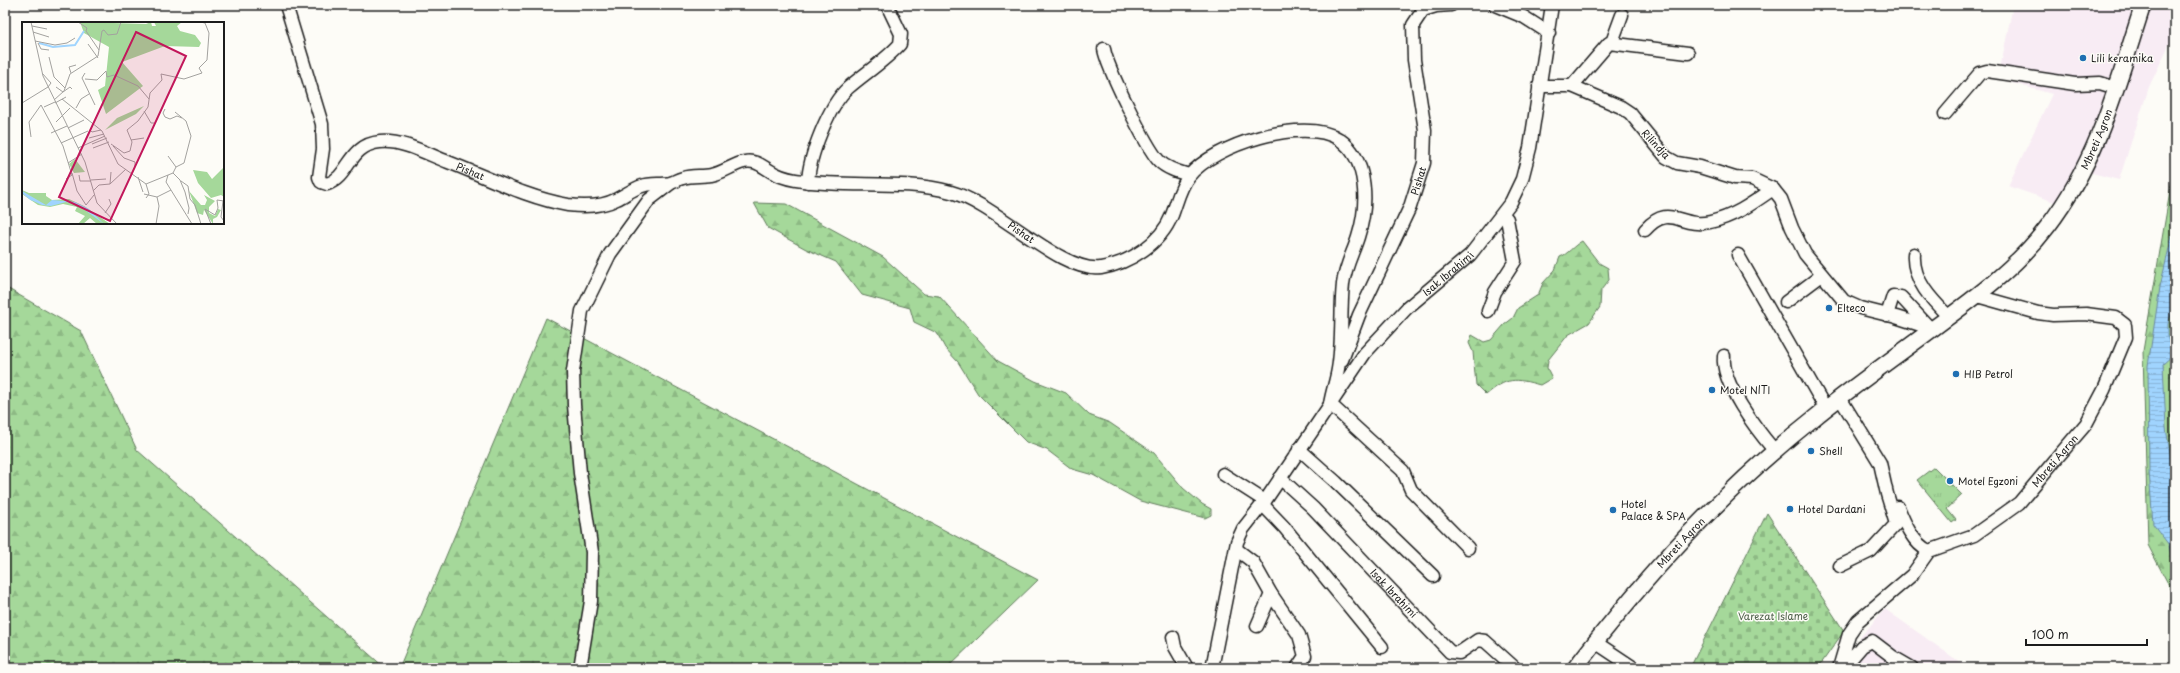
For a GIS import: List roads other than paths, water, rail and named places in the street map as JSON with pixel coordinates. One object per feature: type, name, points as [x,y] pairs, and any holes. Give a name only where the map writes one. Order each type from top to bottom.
[{"type":"main road","name":"Mbreti Agron","points":[[1575,668],[1636,591],[1685,535],[1742,479],[1774,450],[1843,395],[1930,328],[1949,317],[1977,296],[2028,250],[2068,198],[2096,144],[2143,5]]},
{"type":"street","name":"Pishat","points":[[286,5],[322,124],[323,149],[319,177],[324,184],[330,184],[337,180],[348,162],[360,149],[384,142],[410,147],[533,195],[572,206],[606,204],[645,185],[671,183],[685,177],[713,175],[750,161],[760,164],[780,177],[808,182],[902,185],[951,192],[972,200],[989,209],[1070,262],[1084,267],[1096,268],[1123,260],[1158,239],[1169,223],[1189,175],[1197,167],[1221,153],[1272,134],[1298,130],[1320,131],[1340,140],[1347,146],[1355,159],[1361,172],[1364,206],[1358,239],[1343,281],[1338,368]]},
{"type":"street","name":"Pishat","points":[[1330,404],[1338,368],[1359,315],[1410,207],[1424,163],[1425,130],[1414,60],[1414,21],[1423,10],[1451,5]]},
{"type":"street","points":[[1495,5],[1524,17],[1549,33]]},
{"type":"street","name":"Isak Ibrahimi","points":[[1212,668],[1239,535],[1263,503],[1356,365],[1382,333],[1407,308],[1470,255],[1503,214],[1515,194],[1526,167],[1549,33],[1552,5]]},
{"type":"street","points":[[808,182],[815,153],[834,104],[849,87],[900,44],[901,34],[889,9]]},
{"type":"street","points":[[1572,86],[1608,44],[1612,42],[1622,15]]},
{"type":"street","points":[[1612,42],[1688,53]]},
{"type":"street","points":[[1104,49],[1110,70],[1154,155],[1169,168],[1189,175]]},
{"type":"street","points":[[1945,114],[1980,73],[1987,71],[2075,84],[2100,83],[2116,88]]},
{"type":"street","name":"Rilindja","points":[[1539,86],[1572,86],[1630,112],[1658,148],[1672,160],[1735,178],[1758,181],[1773,189]]},
{"type":"street","points":[[580,668],[591,601],[592,552],[580,473],[574,405],[574,371],[582,311],[610,254],[650,200],[671,183]]},
{"type":"street","points":[[1644,230],[1655,220],[1665,216],[1692,224],[1711,222],[1746,208],[1773,189],[1781,199],[1798,242],[1822,275],[1844,301],[1851,305],[1930,328]]},
{"type":"street","points":[[1488,311],[1490,302],[1515,261],[1506,219],[1503,214]]},
{"type":"street","points":[[1914,254],[1913,264],[1918,280],[1949,317]]},
{"type":"street","points":[[1738,255],[1826,409]]},
{"type":"street","points":[[1786,302],[1822,275]]},
{"type":"street","name":"Mbreti Agron","points":[[1930,551],[1974,535],[2018,503],[2086,424],[2112,376],[2127,332],[2124,322],[2116,318],[2086,314],[2054,315],[1977,296]]},
{"type":"street","points":[[1887,315],[1897,297],[1930,328]]},
{"type":"street","points":[[1724,356],[1724,367],[1727,379],[1750,418],[1774,450]]},
{"type":"street","points":[[1839,668],[1849,634],[1858,621],[1912,575],[1930,551],[1925,549],[1907,528],[1892,489],[1887,459],[1843,395]]},
{"type":"street","points":[[1840,566],[1871,551],[1896,524],[1880,463],[1843,395]]},
{"type":"street","points":[[1330,404],[1403,471],[1411,490],[1468,548]]},
{"type":"street","points":[[1299,449],[1336,482],[1433,576]]},
{"type":"street","points":[[1223,474],[1263,503],[1284,526],[1382,647]]},
{"type":"street","name":"Isak Ibrahimi","points":[[1280,478],[1313,508],[1450,652],[1455,654],[1459,653],[1478,640],[1485,641],[1515,668]]},
{"type":"street","points":[[1236,549],[1253,562],[1271,594],[1303,644],[1305,656],[1297,668]]},
{"type":"street","points":[[1257,626],[1271,594]]},
{"type":"street","points":[[1173,637],[1174,647],[1187,668]]},
{"type":"street","points":[[1843,668],[1862,646],[1872,641],[1893,657],[1912,668]]},
{"type":"street","points":[[1595,642],[1634,668]]},
{"type":"water","points":[[2175,222],[2175,302],[2168,324],[2168,339],[2173,355],[2163,364],[2166,428],[2175,484],[2175,576],[2169,545],[2153,524],[2149,471],[2148,366],[2160,287]]},
{"type":"place","name":"Lili keramika","points":[[2083,58]]},
{"type":"place","name":"Elteco","points":[[1829,308]]},
{"type":"place","name":"HIB Petrol","points":[[1956,374]]},
{"type":"place","name":"Motel NITI","points":[[1712,390]]},
{"type":"place","name":"Shell","points":[[1811,451]]},
{"type":"place","name":"Motel Egzoni","points":[[1950,481]]},
{"type":"place","name":"Hotel Dardani","points":[[1790,509]]},
{"type":"place","name":"Hotel Palace & SPA","points":[[1613,510]]},
{"type":"park label","name":"Varezat Islame","points":[[1773,616]]}]
